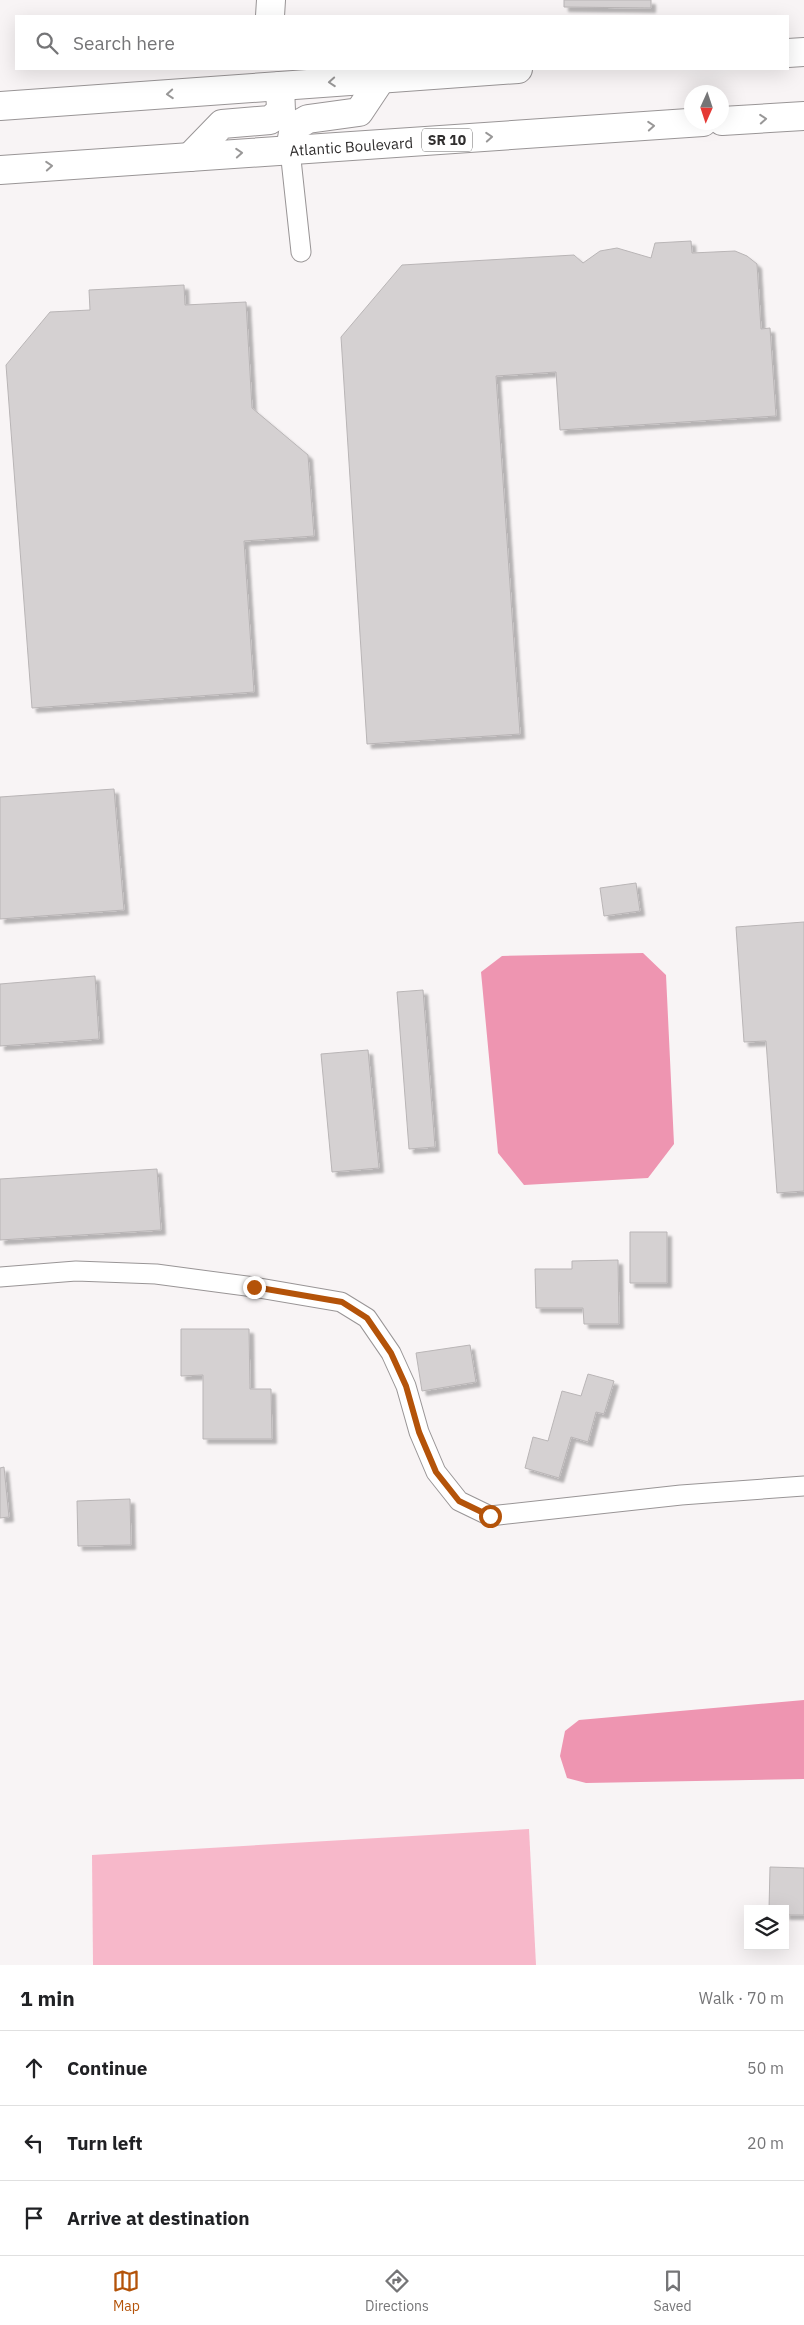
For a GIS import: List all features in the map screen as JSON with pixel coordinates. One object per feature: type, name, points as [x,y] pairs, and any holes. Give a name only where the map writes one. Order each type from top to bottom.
[{"type":"main road","points":[[270,15],[271,0]]},
{"type":"main road","points":[[789,53],[804,52]]},
{"type":"main road","points":[[0,106],[279,77],[381,79],[504,70]]},
{"type":"main road","points":[[190,157],[222,124],[270,120],[281,111],[279,77]]},
{"type":"main road","points":[[290,150],[294,127],[308,119],[359,112],[381,79]]},
{"type":"main road","points":[[729,121],[804,116]]},
{"type":"main road","name":"Atlantic Boulevard","points":[[0,170],[684,123]]},
{"type":"lane","points":[[290,150],[301,252]]},
{"type":"lane","points":[[0,1277],[76,1271],[156,1274],[254,1287],[342,1302],[367,1318],[391,1353],[406,1386],[419,1432],[436,1472],[459,1501],[490,1516],[681,1495],[804,1486]]},
{"type":"shaded area","points":[[643,953],[666,975],[674,1144],[648,1178],[524,1185],[498,1153],[481,972],[502,956]]},
{"type":"shaded area","points":[[804,1700],[804,1779],[586,1783],[567,1778],[560,1756],[565,1731],[579,1720]]},
{"type":"shaded area","points":[[529,1829],[536,1965],[93,1965],[92,1855]]},
{"type":"building","points":[[564,0],[651,0],[651,8],[564,7]]},
{"type":"building","points":[[691,241],[692,253],[735,251],[747,256],[757,264],[761,329],[770,328],[776,416],[560,430],[556,372],[496,376],[520,734],[367,744],[341,337],[402,265],[574,255],[583,263],[600,251],[617,248],[651,258],[655,243]]},
{"type":"building","points":[[184,285],[185,305],[246,302],[252,408],[308,455],[314,536],[244,541],[254,692],[32,708],[6,365],[50,312],[90,310],[89,290]]},
{"type":"building","points":[[114,789],[124,910],[0,919],[0,797]]},
{"type":"building","points":[[636,883],[640,911],[604,916],[600,888]]},
{"type":"building","points":[[804,922],[804,1191],[777,1193],[766,1041],[744,1042],[736,927]]},
{"type":"building","points":[[95,976],[99,1039],[0,1046],[0,984]]},
{"type":"building","points":[[423,990],[435,1147],[409,1149],[397,992]]},
{"type":"building","points":[[368,1050],[379,1168],[332,1172],[321,1054]]},
{"type":"building","points":[[157,1169],[161,1230],[0,1240],[0,1179]]},
{"type":"building","points":[[630,1232],[667,1232],[667,1283],[630,1283]]},
{"type":"building","points":[[618,1260],[619,1324],[584,1324],[583,1308],[536,1308],[535,1269],[572,1269],[572,1261]]},
{"type":"building","points":[[181,1329],[249,1329],[250,1389],[271,1389],[272,1439],[203,1439],[203,1375],[181,1376]]},
{"type":"building","points":[[470,1345],[476,1382],[422,1391],[416,1353]]},
{"type":"building","points":[[588,1374],[614,1381],[604,1414],[596,1412],[588,1442],[571,1437],[559,1478],[525,1468],[533,1437],[548,1441],[562,1391],[581,1396]]},
{"type":"building","points":[[4,1467],[9,1517],[0,1518],[0,1468]]},
{"type":"building","points":[[130,1499],[131,1545],[78,1546],[77,1501]]},
{"type":"building","points":[[770,1867],[804,1868],[804,1915],[789,1915],[789,1905],[769,1905]]},
{"type":"route","points":[[254,1287],[342,1302],[367,1318],[391,1353],[406,1386],[419,1432],[436,1472],[459,1501],[490,1516]]}]
